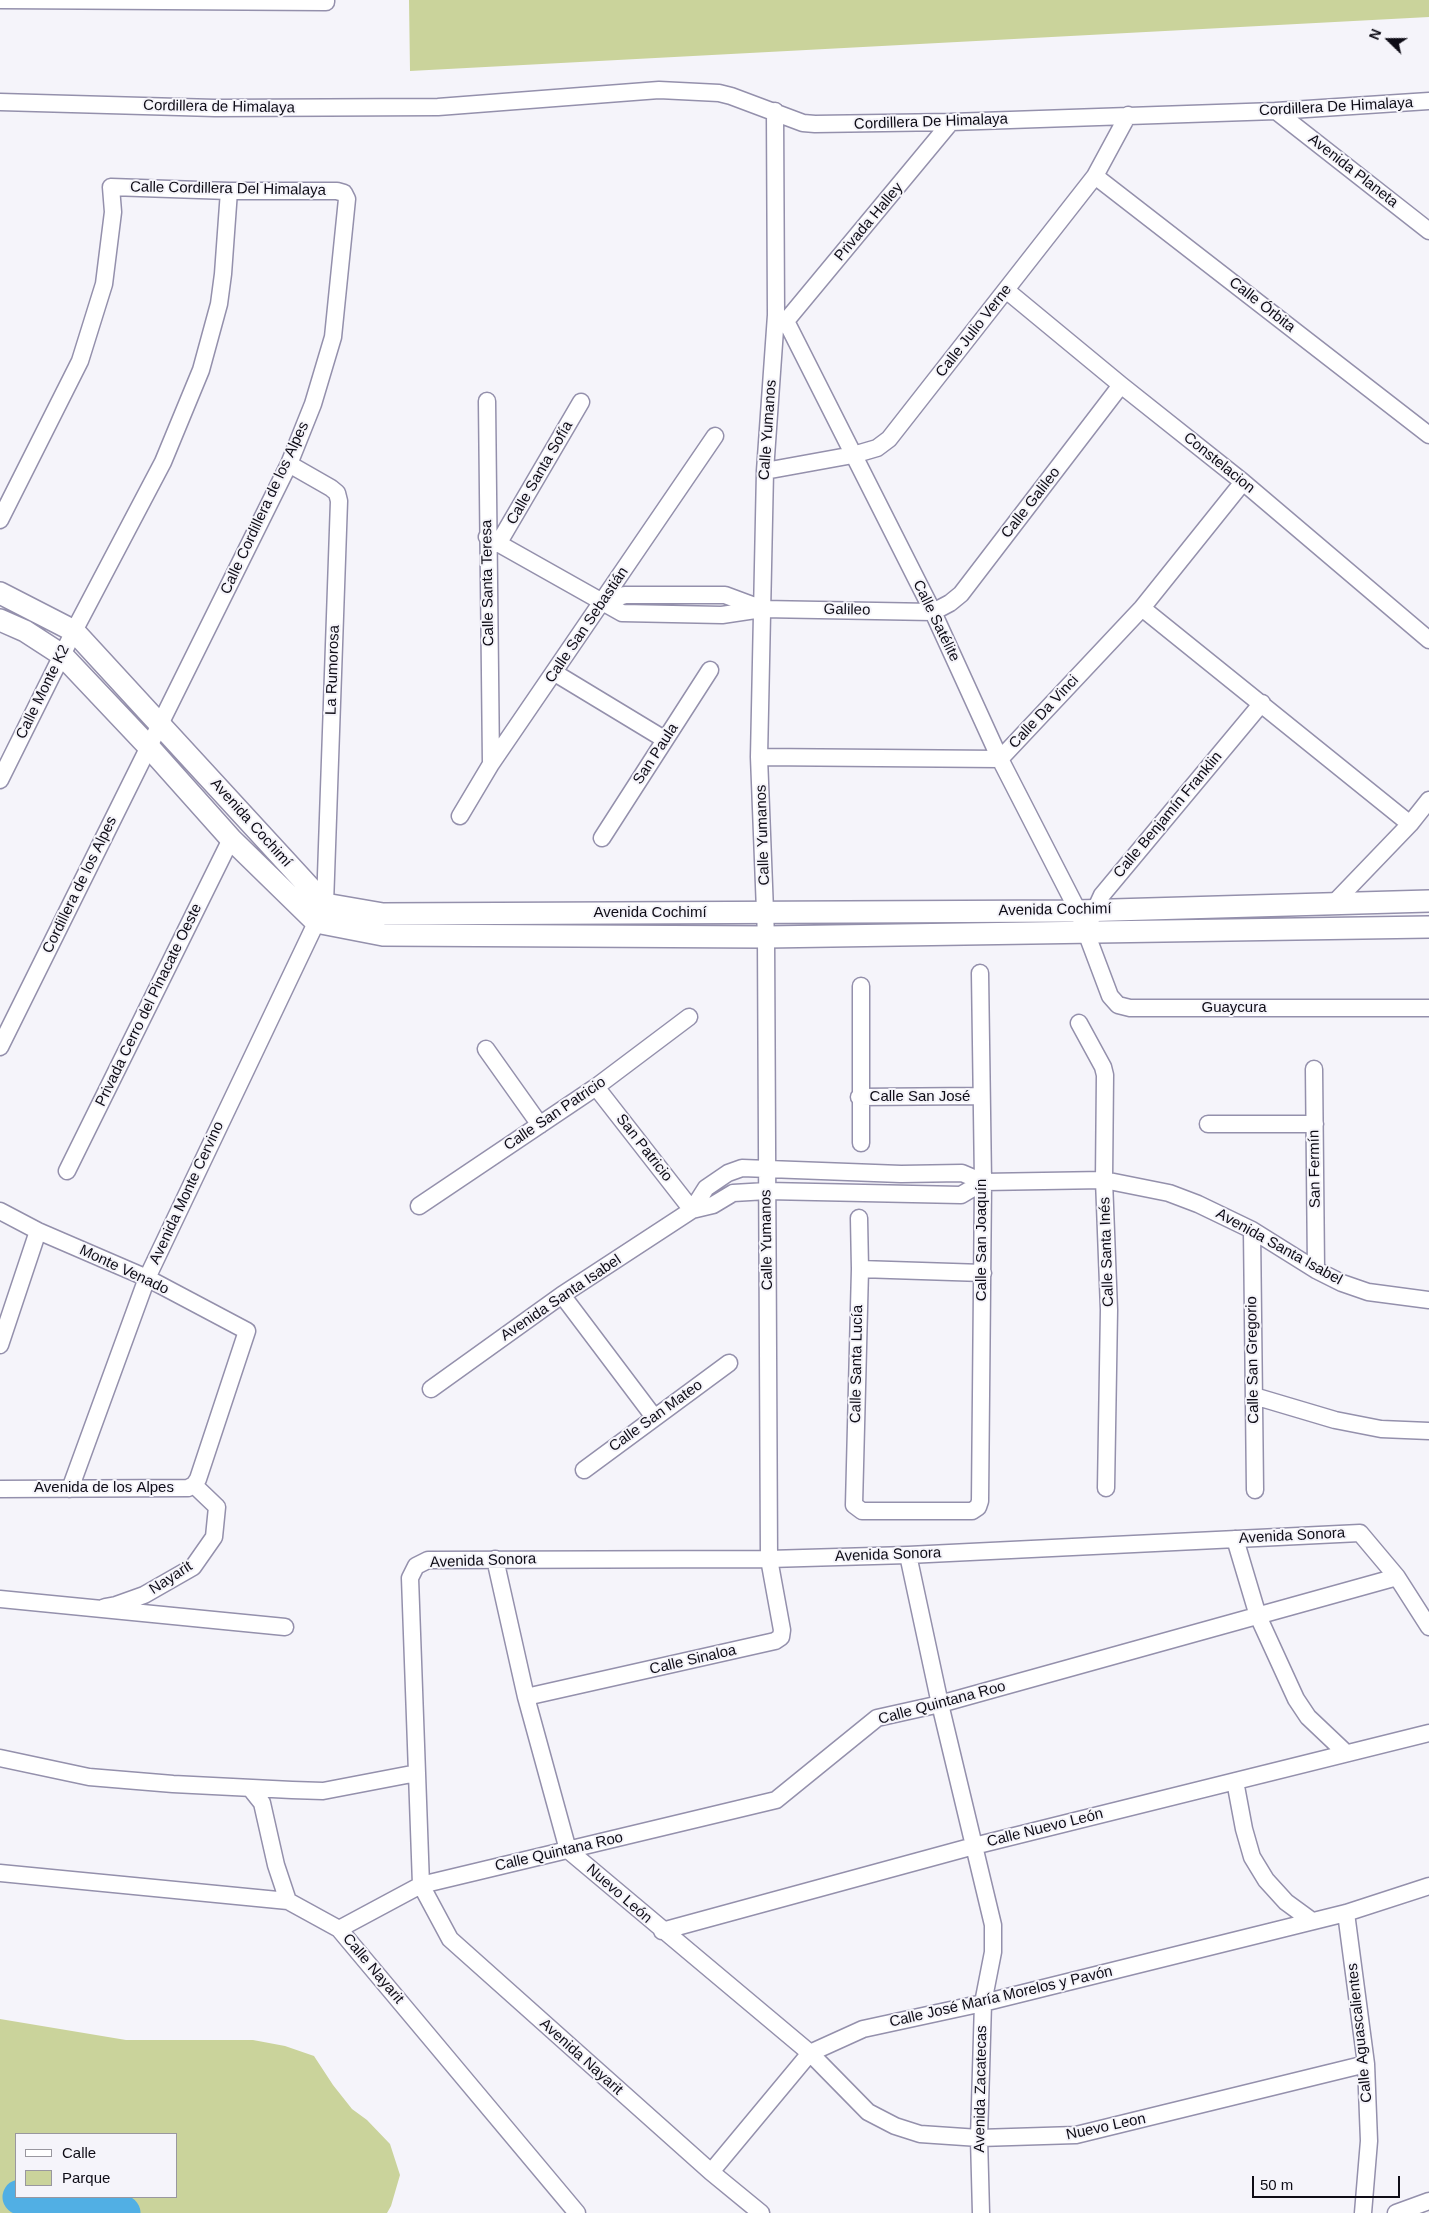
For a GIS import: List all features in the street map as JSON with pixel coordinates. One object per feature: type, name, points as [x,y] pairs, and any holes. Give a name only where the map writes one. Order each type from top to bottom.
[{"type":"street","points":[[0,0],[326,2],[326,0]]},
{"type":"street","name":"Cordillera De Himalaya","points":[[438,107],[659,90],[719,93],[803,122],[815,124],[951,122],[1276,110],[1429,101]]},
{"type":"street","name":"Cordillera de Himalaya","points":[[0,102],[215,108],[438,107]]},
{"type":"street","name":"Avenida Planeta","points":[[1276,110],[1429,231]]},
{"type":"street","name":"Calle Yumanos","points":[[769,1559],[766,913],[759,757],[765,471],[781,318],[775,111]]},
{"type":"street","name":"Calle Julio Verne","points":[[765,471],[853,455],[877,448],[889,439],[1095,176],[1128,114]]},
{"type":"street","name":"Privada Halley","points":[[781,318],[951,122]]},
{"type":"street","name":"Calle Órbita","points":[[1095,176],[1429,435]]},
{"type":"street","name":"Calle Cordillera Del Himalaya","points":[[0,520],[80,361],[104,284],[113,212],[112,187],[230,191],[337,191],[344,193]]},
{"type":"street","name":"Calle Monte K2","points":[[0,780],[74,631],[164,462],[201,370],[219,304],[230,191]]},
{"type":"street","name":"Calle Cordillera de los Alpes","points":[[160,723],[289,464],[313,404],[333,337],[347,199],[344,193]]},
{"type":"street","name":"Constelacion","points":[[1006,290],[1243,482],[1429,640]]},
{"type":"street","name":"Calle Satélite","points":[[781,318],[933,612],[1000,758],[1086,910]]},
{"type":"street","name":"Calle Galileo","points":[[933,612],[950,603],[961,594],[1121,385]]},
{"type":"street","name":"Calle Santa Teresa","points":[[487,401],[493,540],[492,764]]},
{"type":"street","name":"Calle Santa Sofía","points":[[493,540],[582,402]]},
{"type":"street","name":"Calle San Sebastián","points":[[460,816],[492,764],[715,436]]},
{"type":"street","name":"La Rumorosa","points":[[289,464],[331,488],[337,493],[339,501],[320,913]]},
{"type":"street","name":"Calle Da Vinci","points":[[759,757],[1000,758],[1142,608],[1243,482]]},
{"type":"street","points":[[493,540],[602,602]]},
{"type":"street","name":"Avenida Cochimí","points":[[0,593],[74,631],[160,723],[320,913],[766,913],[1086,910],[1429,902]]},
{"type":"street","name":"Galileo","points":[[602,602],[625,595],[725,595],[762,609],[933,612]]},
{"type":"street","points":[[1142,608],[1410,824]]},
{"type":"street","name":"Avenida Cochimí","points":[[0,620],[25,631],[62,655],[148,746],[231,839],[320,913],[383,935],[766,938],[1429,927]]},
{"type":"street","name":"San Paula","points":[[602,838],[710,670]]},
{"type":"street","points":[[555,673],[664,739]]},
{"type":"street","name":"Calle Benjamín Franklin","points":[[1087,933],[1086,910],[1102,895],[1262,704]]},
{"type":"street","name":"Cordillera de los Alpes","points":[[0,1047],[160,723]]},
{"type":"street","points":[[1334,903],[1410,824],[1429,800]]},
{"type":"street","name":"Privada Cerro del Pinacate Oeste","points":[[67,1171],[231,839]]},
{"type":"street","name":"Avenida Monte Cervino","points":[[70,1490],[147,1278],[320,913]]},
{"type":"street","name":"Guaycura","points":[[1087,933],[1110,996],[1118,1005],[1130,1008],[1429,1008]]},
{"type":"street","name":"Calle San Joaquín","points":[[978,1507],[980,1501],[983,1273],[980,973]]},
{"type":"street","points":[[861,986],[859,1097],[861,1144]]},
{"type":"street","name":"Calle San Patricio","points":[[418,1206],[596,1087],[689,1017]]},
{"type":"street","name":"Calle Santa Inés","points":[[1079,1023],[1103,1066],[1105,1075],[1104,1180],[1109,1310],[1106,1488]]},
{"type":"street","points":[[486,1049],[540,1125]]},
{"type":"street","name":"San Fermín","points":[[1314,1069],[1316,1270]]},
{"type":"street","name":"San Patricio","points":[[596,1087],[692,1210]]},
{"type":"street","name":"Calle San José","points":[[859,1097],[981,1096]]},
{"type":"street","points":[[1208,1124],[1314,1124]]},
{"type":"street","name":"Avenida Santa Isabel","points":[[692,1210],[706,1188],[728,1173],[742,1168],[901,1174],[962,1173],[983,1182],[1104,1180],[1169,1192],[1198,1204],[1252,1230],[1316,1270],[1342,1283],[1368,1292],[1429,1300]]},
{"type":"street","points":[[901,1174],[901,1194]]},
{"type":"street","name":"Avenida Santa Isabel","points":[[431,1389],[562,1295],[692,1210],[713,1204],[733,1193],[767,1191],[962,1195],[983,1182]]},
{"type":"street","name":"Monte Venado","points":[[0,1211],[38,1231],[147,1278],[247,1331]]},
{"type":"street","name":"Calle Santa Lucía","points":[[859,1218],[860,1269],[854,1505],[862,1511],[972,1511],[978,1507]]},
{"type":"street","name":"Calle San Gregorio","points":[[1252,1230],[1255,1490]]},
{"type":"street","points":[[0,1346],[38,1231]]},
{"type":"street","points":[[860,1269],[983,1273]]},
{"type":"street","points":[[562,1295],[654,1417]]},
{"type":"street","name":"Avenida de los Alpes","points":[[0,1489],[188,1488],[194,1485],[198,1479],[247,1331]]},
{"type":"street","name":"Calle San Mateo","points":[[584,1470],[729,1363]]},
{"type":"street","points":[[1254,1396],[1362,1426],[1381,1429],[1429,1431]]},
{"type":"street","name":"Nayarit","points":[[87,1609],[116,1605],[144,1595],[193,1566],[214,1537],[217,1507],[194,1485]]},
{"type":"street","name":"Avenida Sonora","points":[[417,1773],[410,1578],[416,1566],[428,1560],[769,1559],[908,1555],[1360,1534],[1397,1578]]},
{"type":"street","points":[[1235,1539],[1258,1616],[1296,1699],[1308,1717],[1346,1753]]},
{"type":"street","name":"Avenida Zacatecas","points":[[908,1555],[940,1704],[992,1925],[993,1952],[983,2003],[979,2138],[981,2213]]},
{"type":"street","points":[[495,1559],[526,1697],[568,1850]]},
{"type":"street","name":"Calle Sinaloa","points":[[526,1697],[775,1641],[781,1637],[782,1630],[769,1559]]},
{"type":"street","points":[[1397,1578],[1429,1627]]},
{"type":"street","name":"Calle Quintana Roo","points":[[421,1885],[776,1800],[877,1718],[940,1704],[1397,1578]]},
{"type":"street","points":[[0,1599],[285,1627]]},
{"type":"street","name":"Calle Nuevo León","points":[[662,1930],[974,1846],[1429,1733]]},
{"type":"street","points":[[0,1758],[89,1777],[323,1791],[417,1773],[421,1885]]},
{"type":"street","points":[[1234,1781],[1252,1857],[1266,1880],[1281,1897],[1312,1921]]},
{"type":"street","points":[[250,1788],[262,1804],[276,1865],[288,1901]]},
{"type":"street","name":"Nuevo León","points":[[568,1850],[810,2053]]},
{"type":"street","points":[[0,1873],[288,1901],[339,1929]]},
{"type":"street","name":"Calle Nayarit","points":[[421,1885],[339,1929],[577,2213]]},
{"type":"street","name":"Avenida Nayarit","points":[[421,1885],[450,1939],[459,1949],[711,2172],[761,2213]]},
{"type":"street","name":"Calle José María Morelos y Pavón","points":[[711,2172],[810,2053],[863,2029],[983,2003],[1346,1913],[1429,1886]]},
{"type":"street","name":"Calle Aguascalientes","points":[[1346,1913],[1366,2064],[1369,2141],[1363,2213]]},
{"type":"street","name":"Nuevo Leon","points":[[810,2053],[868,2112],[895,2126],[920,2134],[979,2138],[1076,2136],[1366,2064]]},
{"type":"street","points":[[1396,2213],[1429,2201]]},
{"type":"green space","points":[[409,0],[1429,0],[1429,17],[410,71]]},
{"type":"green space","points":[[0,2019],[126,2040],[253,2040],[285,2046],[314,2056],[352,2109],[367,2120],[390,2144],[400,2175],[391,2206],[387,2213],[0,2213]]},
{"type":"waterway","points":[[26,2198],[123,2213]]}]
